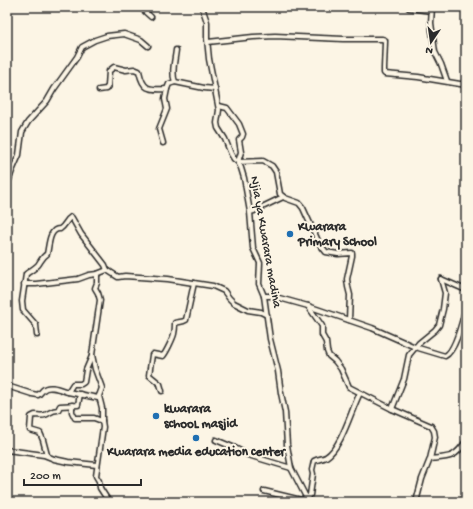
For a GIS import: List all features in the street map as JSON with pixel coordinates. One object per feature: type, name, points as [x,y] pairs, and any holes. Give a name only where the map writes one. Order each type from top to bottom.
[{"type":"street","points":[[140,7],[151,17]]},
{"type":"street","name":"Njia ya Kwarara madina","points":[[202,7],[207,22],[209,59],[219,106],[217,123],[218,128],[225,139],[231,154],[238,162],[244,178],[250,212],[253,248],[260,263],[260,284],[264,296],[270,339],[285,412],[287,445],[291,468],[308,500]]},
{"type":"street","points":[[408,7],[413,9],[432,9],[431,23],[435,52],[447,81]]},
{"type":"street","points":[[7,186],[19,155],[22,132],[28,122],[47,101],[77,57],[82,47],[107,36],[124,34],[141,40],[148,46]]},
{"type":"street","points":[[208,42],[275,36],[382,38],[385,40],[385,74],[447,81],[465,85],[466,76]]},
{"type":"street","points":[[175,82],[174,72],[176,50]]},
{"type":"street","points":[[99,90],[106,89],[108,86],[109,71],[114,68],[126,70],[134,69],[139,71],[143,84],[146,88],[166,89]]},
{"type":"street","points":[[164,143],[159,129],[167,109],[165,99],[166,89],[169,84],[175,82],[215,89]]},
{"type":"street","points":[[219,106],[227,108],[239,124],[243,134],[239,140],[241,152],[238,162],[263,161],[272,166],[276,172],[280,194],[283,197],[299,203],[303,208],[319,243],[326,252],[338,254],[352,253],[347,279],[350,295],[349,320]]},
{"type":"street","points":[[250,212],[283,197]]},
{"type":"street","points":[[37,335],[36,325],[22,310],[26,274],[37,266],[42,258],[47,254],[54,230],[60,230],[64,227],[68,219],[71,217],[107,270],[118,277],[125,276],[168,279],[214,286],[224,291],[228,298],[234,303],[248,310],[261,312],[267,315]]},
{"type":"street","points":[[24,284],[75,279],[107,270]]},
{"type":"street","points":[[68,392],[73,384],[82,384],[84,382],[86,370],[92,355],[100,300],[95,288],[97,283],[97,274]]},
{"type":"street","points":[[392,409],[404,379],[409,355],[415,347],[439,325],[445,293],[440,279],[466,290]]},
{"type":"street","points":[[162,391],[160,384],[149,375],[152,355],[162,356],[166,352],[175,332],[176,323],[186,320],[194,283]]},
{"type":"street","points":[[264,296],[272,296],[308,306],[372,328],[415,347],[446,356],[454,348],[466,307]]},
{"type":"street","points":[[308,306],[322,326],[322,335],[326,342],[329,356],[342,369],[349,387],[392,409],[431,426],[434,431],[435,437],[430,459],[416,502]]},
{"type":"street","points":[[92,355],[102,388],[100,396],[103,427],[96,476],[99,481],[100,488],[109,502]]},
{"type":"street","points":[[7,386],[38,396],[43,390],[52,388],[98,398],[100,396]]},
{"type":"street","points":[[264,491],[301,501],[308,500],[310,495],[314,461],[325,458],[336,446],[360,392]]},
{"type":"street","points":[[47,456],[40,433],[30,430],[31,417],[34,415],[46,415],[54,410],[58,410],[60,406],[78,405],[80,394]]},
{"type":"street","points":[[72,405],[72,412],[75,418],[94,418],[102,421]]},
{"type":"street","points":[[216,440],[255,457],[291,468]]},
{"type":"street","points":[[430,459],[454,455],[460,451],[466,441]]},
{"type":"street","points":[[7,450],[47,456],[68,462],[97,464]]},
{"type":"street","points":[[301,501],[302,489]]},
{"type":"street","points":[[287,502],[290,498]]},
{"type":"place","name":"Kwarara Primary School","points":[[290,234]]},
{"type":"place","name":"kwarara schooL masjid","points":[[156,416]]},
{"type":"place","name":"Kwarara media education center","points":[[196,438]]}]
